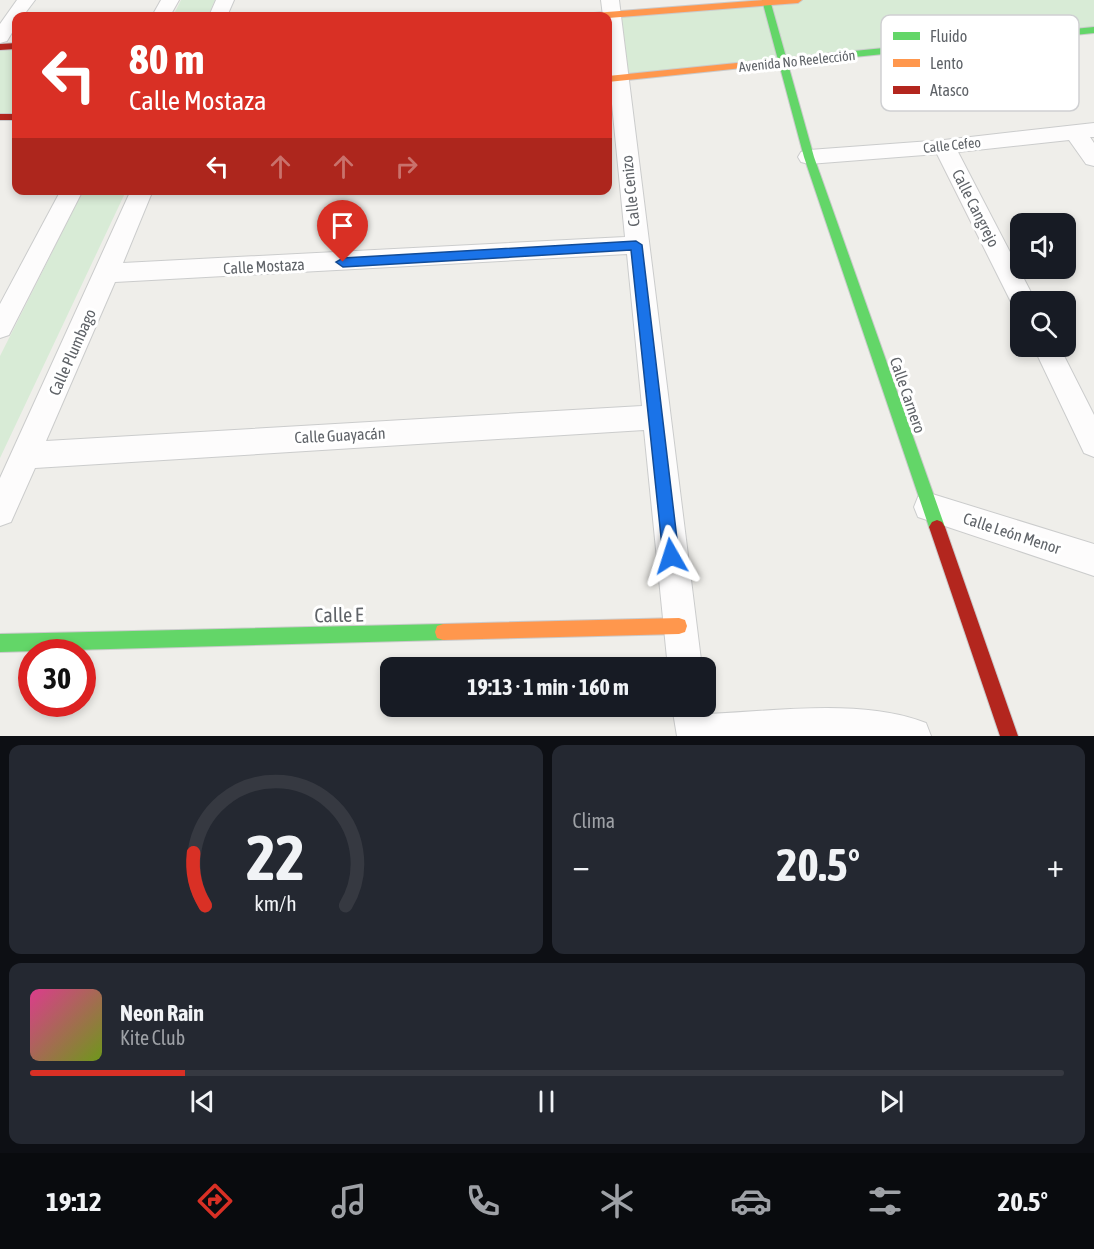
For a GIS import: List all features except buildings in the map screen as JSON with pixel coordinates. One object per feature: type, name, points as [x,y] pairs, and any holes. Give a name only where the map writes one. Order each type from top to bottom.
[{"type":"street","points":[[605,11],[798,0]]},
{"type":"street","name":"Calle Carnero","points":[[766,1],[809,157],[1009,736]]},
{"type":"street","points":[[0,37],[12,20]]},
{"type":"street","name":"Avenida No Reelección","points":[[1079,32],[1094,30]]},
{"type":"street","name":"Avenida No Reelección","points":[[613,79],[881,53]]},
{"type":"street","name":"Calle Cenizo","points":[[613,79],[636,245],[683,657]]},
{"type":"street","points":[[1085,131],[1094,159]]},
{"type":"street","name":"Calle Cefeo","points":[[809,157],[944,147],[1085,131]]},
{"type":"street","name":"Calle Cangrejo","points":[[944,147],[1017,291]]},
{"type":"street","points":[[0,328],[69,195]]},
{"type":"street","name":"Calle Plumbago","points":[[0,512],[140,195]]},
{"type":"street","name":"Calle Mostaza","points":[[107,273],[636,245]]},
{"type":"street","points":[[1051,357],[1094,444]]},
{"type":"street","name":"Calle Guayacán","points":[[25,455],[656,417]]},
{"type":"street","name":"Calle León Menor","points":[[929,507],[1094,560]]},
{"type":"street","name":"Calle E","points":[[0,643],[679,626]]},
{"type":"street","points":[[693,725],[856,726],[913,736]]},
{"type":"green space","points":[[181,0],[215,0],[210,12],[175,12]]},
{"type":"green space","points":[[798,0],[1094,0],[1094,31],[1079,32],[1079,15],[881,15],[881,52],[612,79],[612,15]]},
{"type":"green space","points":[[12,46],[12,117],[0,117],[0,47]]},
{"type":"green space","points":[[81,195],[124,195],[0,458],[0,356]]},
{"type":"traffic: fast","points":[[766,0],[809,157],[937,527]]},
{"type":"traffic: fast","points":[[1079,32],[1094,30]]},
{"type":"traffic: fast","points":[[844,55],[881,51]]},
{"type":"traffic: fast","points":[[0,643],[443,632]]},
{"type":"traffic: slow","points":[[612,15],[798,0]]},
{"type":"traffic: slow","points":[[612,79],[844,55]]},
{"type":"traffic: slow","points":[[443,632],[679,626]]},
{"type":"traffic: jam","points":[[0,47],[12,46]]},
{"type":"traffic: jam","points":[[0,117],[12,117]]},
{"type":"traffic: jam","points":[[937,527],[1009,736]]},
{"type":"route","points":[[343,262],[636,245],[671,556]]}]
